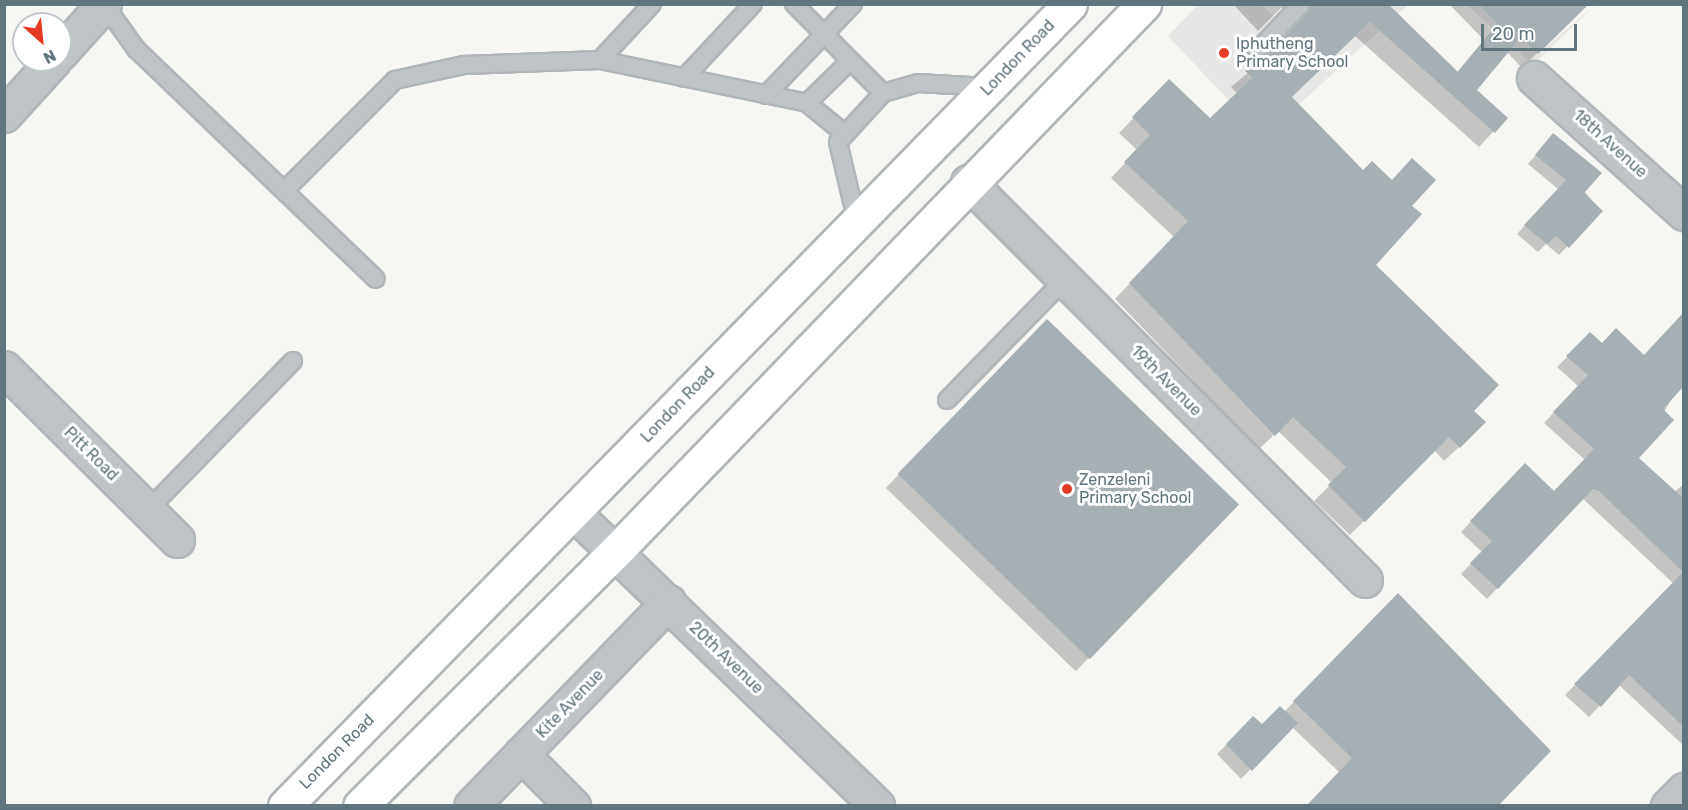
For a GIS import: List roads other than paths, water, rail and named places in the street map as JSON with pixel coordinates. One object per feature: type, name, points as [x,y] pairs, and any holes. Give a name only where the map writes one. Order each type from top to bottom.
[{"type":"main road","name":"London Road","points":[[285,806],[1070,4]]},
{"type":"main road","points":[[360,806],[615,552],[968,182],[1144,4]]},
{"type":"street","points":[[72,40],[104,4]]},
{"type":"street","points":[[4,115],[43,72]]},
{"type":"street","name":"18th Avenue","points":[[1534,78],[1683,213]]},
{"type":"street","name":"19th Avenue","points":[[968,182],[1365,580]]},
{"type":"street","name":"Pitt Road","points":[[4,368],[177,540]]},
{"type":"street","name":"20th Avenue","points":[[573,512],[669,602],[877,806]]},
{"type":"street","name":"Kite Avenue","points":[[471,806],[669,602]]},
{"type":"street","points":[[521,754],[573,806]]},
{"type":"street","points":[[1668,806],[1683,790]]},
{"type":"lane","points":[[104,4],[136,48],[376,279]]},
{"type":"lane","points":[[600,60],[652,4]]},
{"type":"lane","points":[[684,78],[753,4]]},
{"type":"lane","points":[[794,4],[849,62],[883,93]]},
{"type":"lane","points":[[766,94],[853,4]]},
{"type":"lane","points":[[1257,51],[1301,4]]},
{"type":"lane","points":[[285,190],[395,80],[464,65],[600,60],[807,103],[845,134]]},
{"type":"lane","points":[[807,103],[849,62]]},
{"type":"lane","points":[[857,222],[838,155],[838,142],[883,93],[918,83],[990,87]]},
{"type":"lane","points":[[947,400],[1065,279]]},
{"type":"lane","points":[[148,510],[293,361]]},
{"type":"place","name":"Iphutheng Primary School","points":[[1224,53]]},
{"type":"place","name":"Zenzeleni Primary School","points":[[1067,489]]}]
